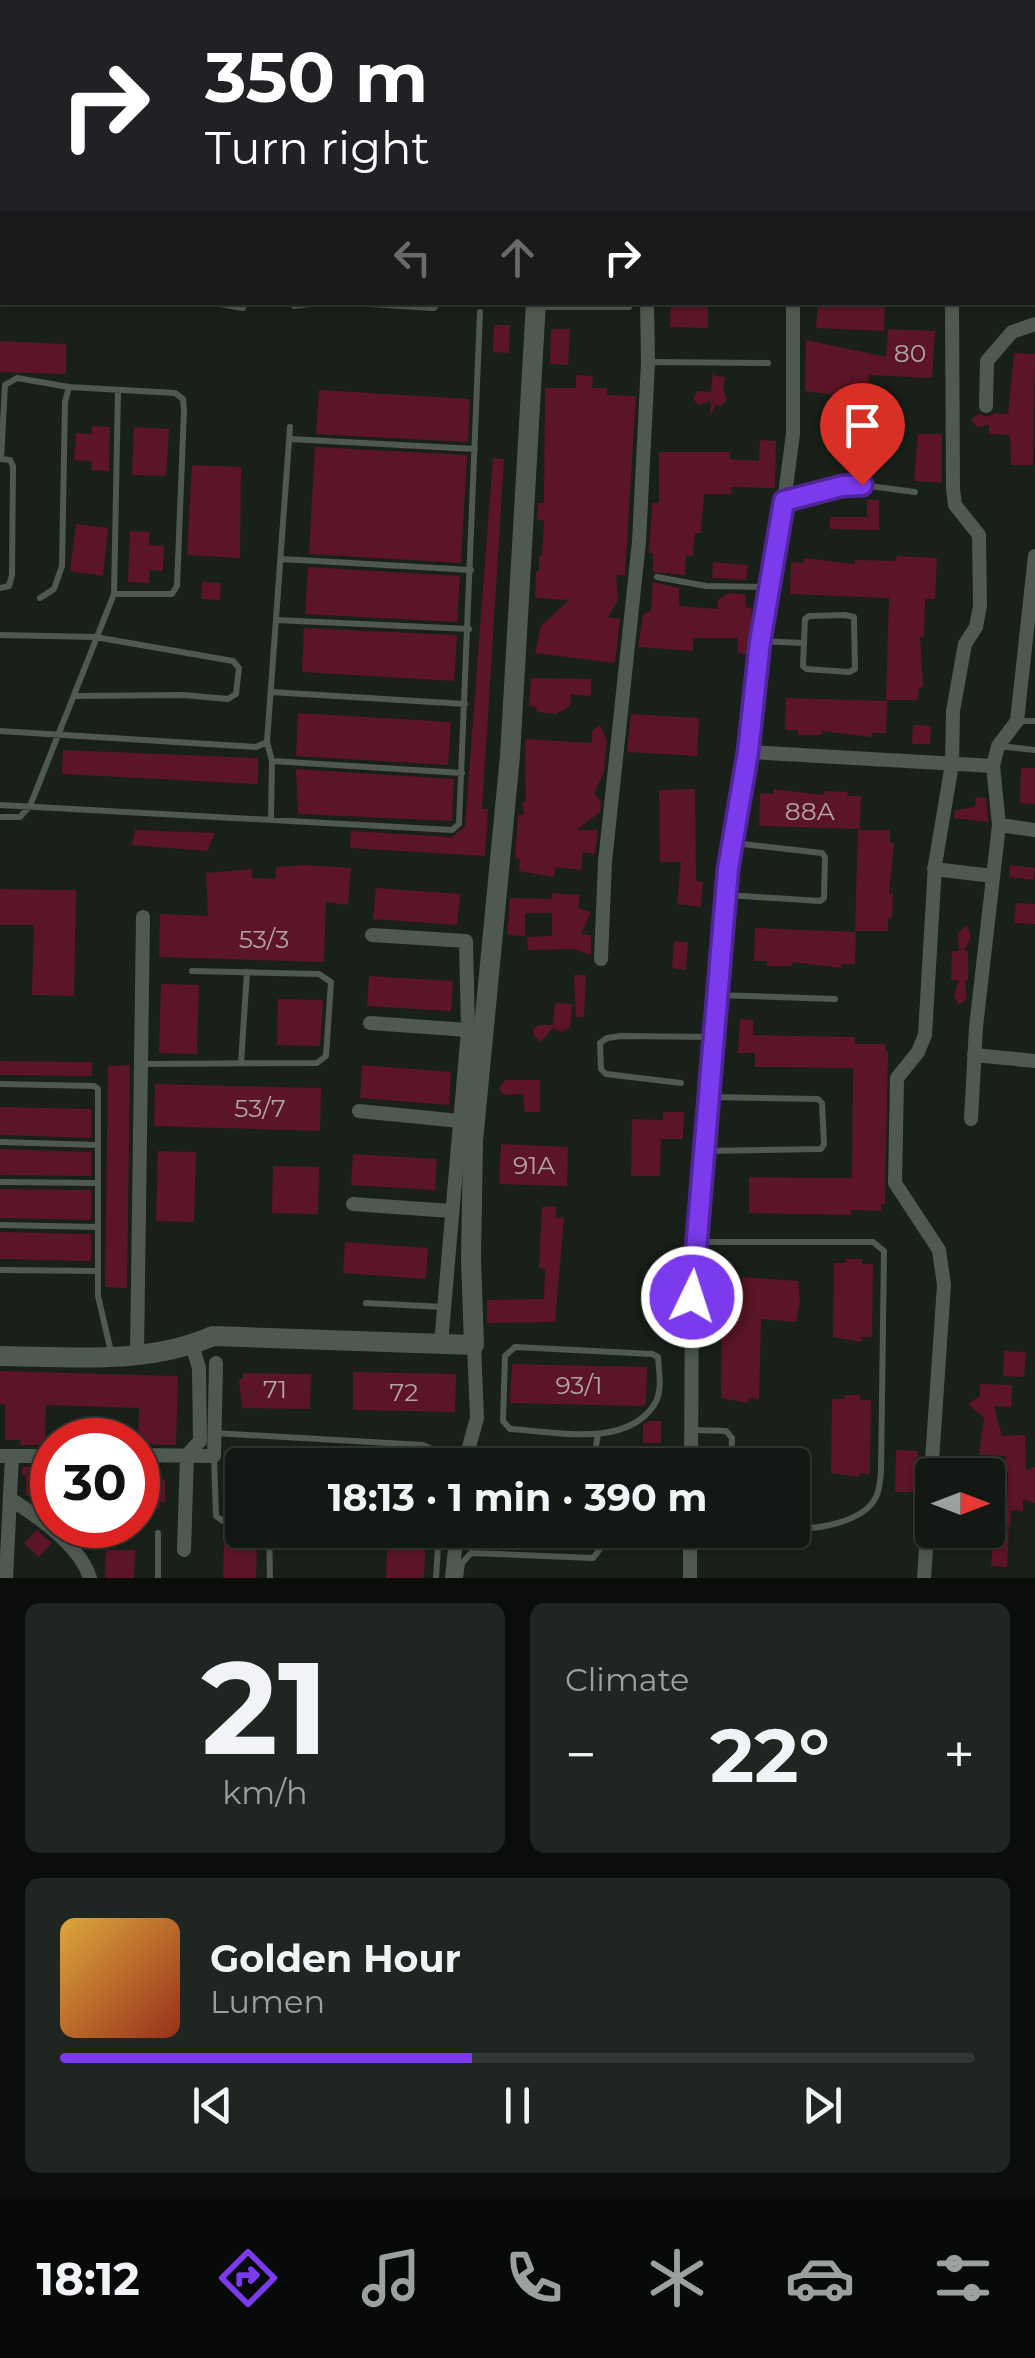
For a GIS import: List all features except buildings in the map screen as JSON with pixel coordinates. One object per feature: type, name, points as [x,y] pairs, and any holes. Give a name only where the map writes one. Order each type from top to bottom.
[{"type":"street","points":[[468,1448],[477,1418],[471,1226],[474,1141],[510,756],[535,305]]},
{"type":"street","points":[[602,958],[605,862],[639,542],[647,305]]},
{"type":"street","points":[[691,1448],[692,1297],[716,995],[760,642],[793,434],[793,305]]},
{"type":"street","points":[[924,1578],[944,1286],[939,1250],[895,1183],[894,1143],[897,1078],[918,1052],[924,1035],[934,869],[952,764],[953,711],[966,644],[976,627],[980,606],[979,535],[956,505],[953,489],[952,305]]},
{"type":"street","points":[[986,406],[987,361],[1012,332],[1035,324]]},
{"type":"street","points":[[971,1118],[974,1055],[1000,825],[993,766],[998,746],[1016,720],[1035,556]]},
{"type":"street","points":[[748,752],[993,766]]},
{"type":"street","points":[[1000,825],[1035,830]]},
{"type":"street","points":[[934,869],[992,876]]},
{"type":"street","points":[[136,1354],[142,917]]},
{"type":"street","points":[[372,935],[466,941],[468,1030],[441,1344]]},
{"type":"street","points":[[370,1024],[468,1030]]},
{"type":"street","points":[[974,1055],[1035,1061]]},
{"type":"street","points":[[359,1111],[460,1122]]},
{"type":"street","points":[[353,1204],[451,1210]]},
{"type":"street","points":[[0,1356],[112,1358],[192,1346],[213,1336],[474,1346]]},
{"type":"street","points":[[184,1550],[186,1455],[200,1441],[200,1368],[192,1346]]},
{"type":"street","points":[[160,1455],[214,1456],[216,1363]]},
{"type":"street","points":[[6,1456],[12,1500],[6,1578]]},
{"type":"street","points":[[12,1500],[32,1513],[82,1560],[90,1578]]},
{"type":"street","points":[[452,1578],[454,1548]]},
{"type":"street","points":[[690,1548],[690,1578]]},
{"type":"lane","points":[[220,305],[244,305]]},
{"type":"lane","points":[[396,305],[437,305]]},
{"type":"lane","points":[[535,305],[628,308]]},
{"type":"lane","points":[[0,805],[452,830],[460,820],[480,312]]},
{"type":"lane","points":[[648,362],[768,363]]},
{"type":"lane","points":[[0,588],[10,582],[12,556],[13,466],[10,460],[1,458],[5,385],[18,378],[69,387],[175,393],[183,399],[177,586],[172,594],[162,596],[114,594]]},
{"type":"lane","points":[[40,598],[54,589],[62,566],[65,402],[69,387]]},
{"type":"lane","points":[[0,817],[20,818],[30,806],[114,594],[118,390]]},
{"type":"lane","points":[[270,819],[272,760],[267,742],[290,427]]},
{"type":"lane","points":[[290,439],[475,449]]},
{"type":"lane","points":[[784,501],[842,486],[915,492]]},
{"type":"lane","points":[[282,558],[471,570]]},
{"type":"lane","points":[[656,577],[706,586],[770,587]]},
{"type":"lane","points":[[809,616],[854,617],[855,669],[806,669],[802,666],[802,643],[804,620],[809,616]]},
{"type":"lane","points":[[276,620],[469,630]]},
{"type":"lane","points":[[0,635],[95,637],[233,661],[240,668],[236,694],[228,699],[183,695],[75,696]]},
{"type":"lane","points":[[760,642],[802,643]]},
{"type":"lane","points":[[271,692],[465,704]]},
{"type":"lane","points":[[1016,720],[1035,721]]},
{"type":"lane","points":[[0,730],[256,747],[267,742]]},
{"type":"lane","points":[[998,746],[1035,750]]},
{"type":"lane","points":[[272,760],[462,773]]},
{"type":"lane","points":[[726,894],[824,898],[822,852],[733,842]]},
{"type":"lane","points":[[142,1064],[316,1063],[326,1056],[331,982],[319,974],[192,971]]},
{"type":"lane","points":[[241,1064],[247,972]]},
{"type":"lane","points":[[716,995],[835,999]]},
{"type":"lane","points":[[681,1084],[606,1074],[601,1068],[600,1043],[621,1036],[713,1038]]},
{"type":"lane","points":[[0,1084],[96,1087],[98,1296],[112,1358]]},
{"type":"lane","points":[[703,1150],[821,1148],[824,1144],[822,1103],[818,1099],[708,1097]]},
{"type":"lane","points":[[0,1142],[98,1146]]},
{"type":"lane","points":[[0,1182],[98,1183]]},
{"type":"lane","points":[[0,1225],[98,1226]]},
{"type":"lane","points":[[696,1242],[873,1242],[884,1251],[878,1494],[869,1506],[828,1526],[810,1527]]},
{"type":"lane","points":[[0,1270],[98,1271]]},
{"type":"lane","points":[[366,1303],[444,1307]]},
{"type":"lane","points":[[515,1347],[644,1352],[658,1357],[659,1389],[654,1405],[628,1427],[598,1434],[510,1429],[503,1421],[505,1356],[515,1347]]},
{"type":"lane","points":[[691,1430],[726,1431],[732,1438],[731,1448]]},
{"type":"lane","points":[[214,1433],[430,1448]]},
{"type":"lane","points":[[596,1448],[598,1434]]},
{"type":"lane","points":[[214,1456],[216,1516],[225,1523]]},
{"type":"lane","points":[[158,1548],[158,1578]]},
{"type":"lane","points":[[269,1548],[270,1578]]},
{"type":"lane","points":[[436,1578],[438,1548]]},
{"type":"lane","points":[[460,1578],[462,1563],[471,1553],[593,1558],[600,1548]]},
{"type":"route","points":[[692,1297],[728,869],[784,501],[842,486],[862,485]]}]
